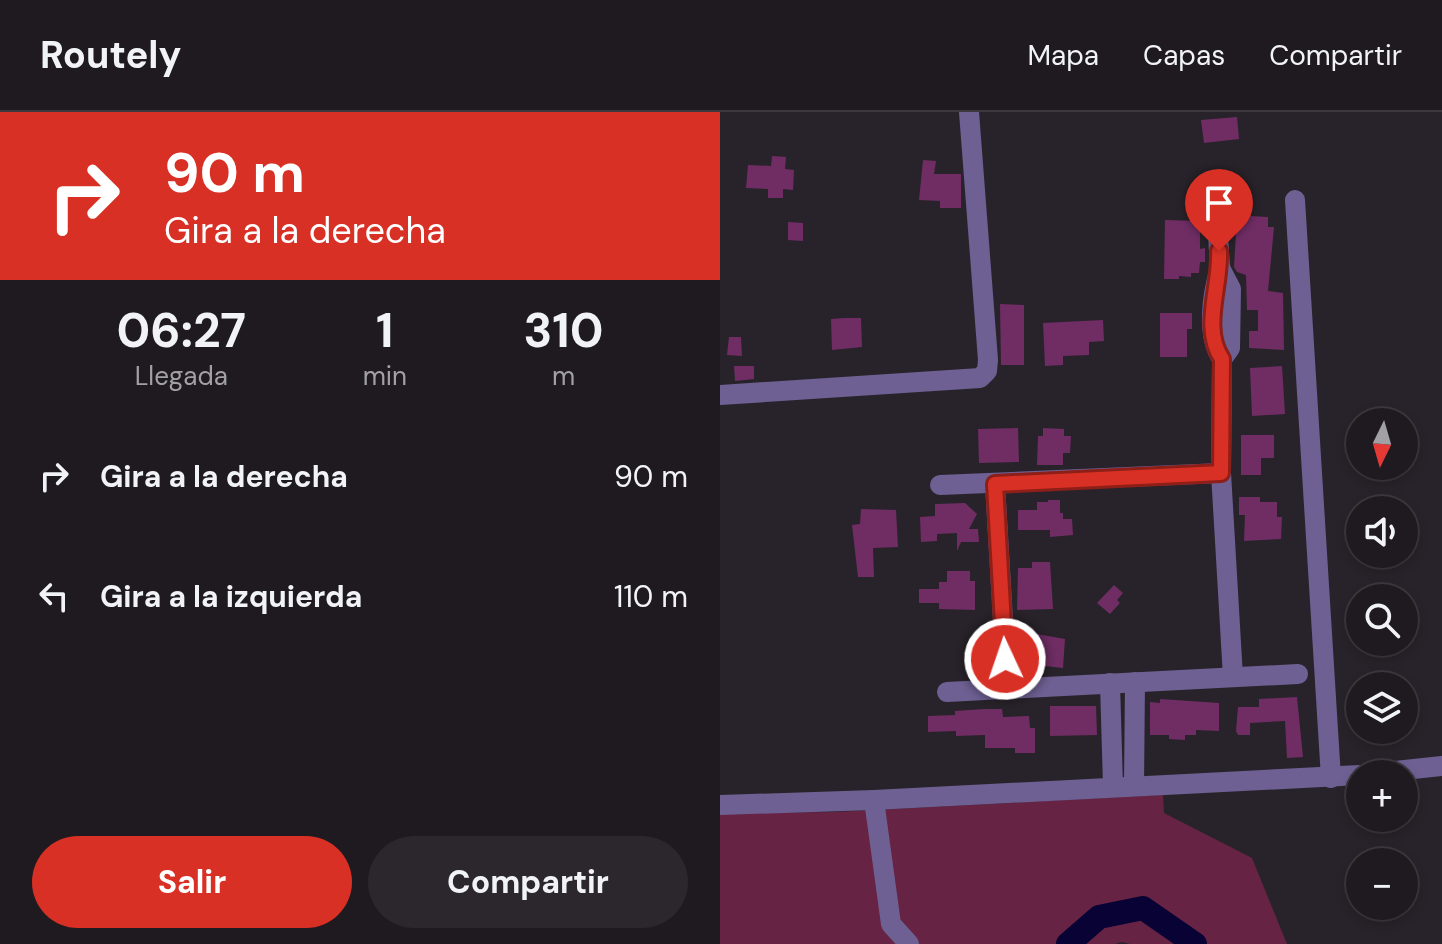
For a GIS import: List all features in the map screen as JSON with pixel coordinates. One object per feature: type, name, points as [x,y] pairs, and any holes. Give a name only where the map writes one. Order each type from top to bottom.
[{"type":"street","points":[[720,395],[980,378],[987,371],[969,112]]},
{"type":"street","points":[[1295,200],[1331,778]]},
{"type":"street","points":[[1218,235],[1220,268],[1231,289],[1230,348],[1222,359],[1221,473],[1233,677]]},
{"type":"street","points":[[940,485],[1221,473]]},
{"type":"street","points":[[995,484],[1007,688]]},
{"type":"street","points":[[947,692],[1298,674]]},
{"type":"street","points":[[1134,785],[1135,682]]},
{"type":"street","points":[[1110,683],[1113,786]]},
{"type":"street","points":[[1418,769],[1442,766]]},
{"type":"street","points":[[720,805],[1346,776]]},
{"type":"street","points":[[874,800],[891,924],[909,944]]},
{"type":"shaded area","points":[[1163,795],[1164,813],[1252,858],[1287,944],[720,944],[720,813],[835,812]]},
{"type":"building","points":[[1237,117],[1239,139],[1204,143],[1201,120]]},
{"type":"building","points":[[772,156],[786,157],[785,169],[794,170],[793,190],[783,189],[783,198],[768,198],[768,189],[746,188],[748,165],[771,166]]},
{"type":"building","points":[[923,160],[936,161],[934,174],[961,174],[961,208],[940,208],[940,201],[919,200]]},
{"type":"building","points":[[1232,215],[1268,217],[1268,227],[1274,227],[1268,291],[1283,293],[1284,350],[1249,348],[1249,331],[1258,331],[1258,310],[1247,310],[1246,275],[1237,272],[1234,267],[1236,233],[1232,233]]},
{"type":"building","points":[[1165,220],[1200,221],[1200,249],[1205,248],[1205,262],[1200,262],[1199,273],[1191,273],[1191,277],[1164,279]]},
{"type":"building","points":[[788,222],[803,223],[803,241],[788,240]]},
{"type":"building","points":[[1000,304],[1024,305],[1024,365],[1001,365]]},
{"type":"building","points":[[1160,313],[1192,313],[1192,329],[1187,329],[1187,357],[1160,357]]},
{"type":"building","points":[[861,318],[862,347],[832,350],[831,319]]},
{"type":"building","points":[[1103,320],[1104,341],[1089,342],[1089,355],[1063,356],[1063,365],[1045,366],[1043,323]]},
{"type":"building","points":[[729,337],[741,337],[742,356],[727,355]]},
{"type":"building","points":[[734,366],[754,366],[754,379],[735,381]]},
{"type":"building","points":[[1282,366],[1285,414],[1252,416],[1250,368]]},
{"type":"building","points":[[1018,428],[1019,462],[979,463],[978,429]]},
{"type":"building","points":[[1043,428],[1064,429],[1064,436],[1071,436],[1070,453],[1063,453],[1063,465],[1037,465],[1038,436],[1043,436]]},
{"type":"building","points":[[1241,435],[1274,435],[1274,458],[1261,458],[1261,475],[1241,475]]},
{"type":"building","points":[[1239,497],[1260,497],[1260,502],[1277,502],[1277,517],[1282,517],[1281,539],[1244,541],[1245,515],[1239,515]]},
{"type":"building","points":[[1060,500],[1063,519],[1072,519],[1073,535],[1050,537],[1050,530],[1018,530],[1018,510],[1037,510],[1037,502]]},
{"type":"building","points":[[965,503],[977,514],[969,529],[978,529],[979,542],[961,542],[957,551],[957,533],[937,534],[937,541],[921,542],[920,517],[935,516],[935,504]]},
{"type":"building","points":[[861,509],[896,510],[898,547],[873,548],[874,577],[858,577],[852,525],[860,524]]},
{"type":"building","points":[[1032,562],[1050,562],[1053,609],[1017,610],[1018,568],[1032,568]]},
{"type":"building","points":[[947,571],[970,571],[970,581],[975,581],[975,610],[939,609],[939,603],[919,603],[919,589],[939,589],[939,582],[947,582]]},
{"type":"building","points":[[1114,585],[1123,593],[1117,600],[1120,603],[1110,614],[1097,603]]},
{"type":"building","points":[[1031,633],[1065,639],[1063,668],[1036,665],[1035,671],[1022,670],[1022,637],[1031,637]]},
{"type":"building","points":[[1297,697],[1303,757],[1287,758],[1285,721],[1250,723],[1250,735],[1238,735],[1238,707],[1259,707],[1259,699]]},
{"type":"building","points":[[1160,699],[1219,703],[1219,731],[1196,730],[1196,735],[1185,735],[1185,740],[1169,739],[1169,735],[1150,735],[1150,702],[1160,703]]},
{"type":"building","points":[[1050,706],[1096,706],[1097,735],[1050,736]]},
{"type":"building","points":[[1002,709],[1003,717],[1029,716],[1030,728],[1035,728],[1035,753],[1015,753],[1015,748],[985,748],[985,735],[956,736],[956,731],[928,732],[928,716]]},
{"type":"waterway","points":[[1068,944],[1099,917],[1143,908],[1195,944]]},
{"type":"route","points":[[1005,659],[995,484],[1221,473],[1222,359],[1214,347],[1214,290],[1220,268],[1219,251]]}]
